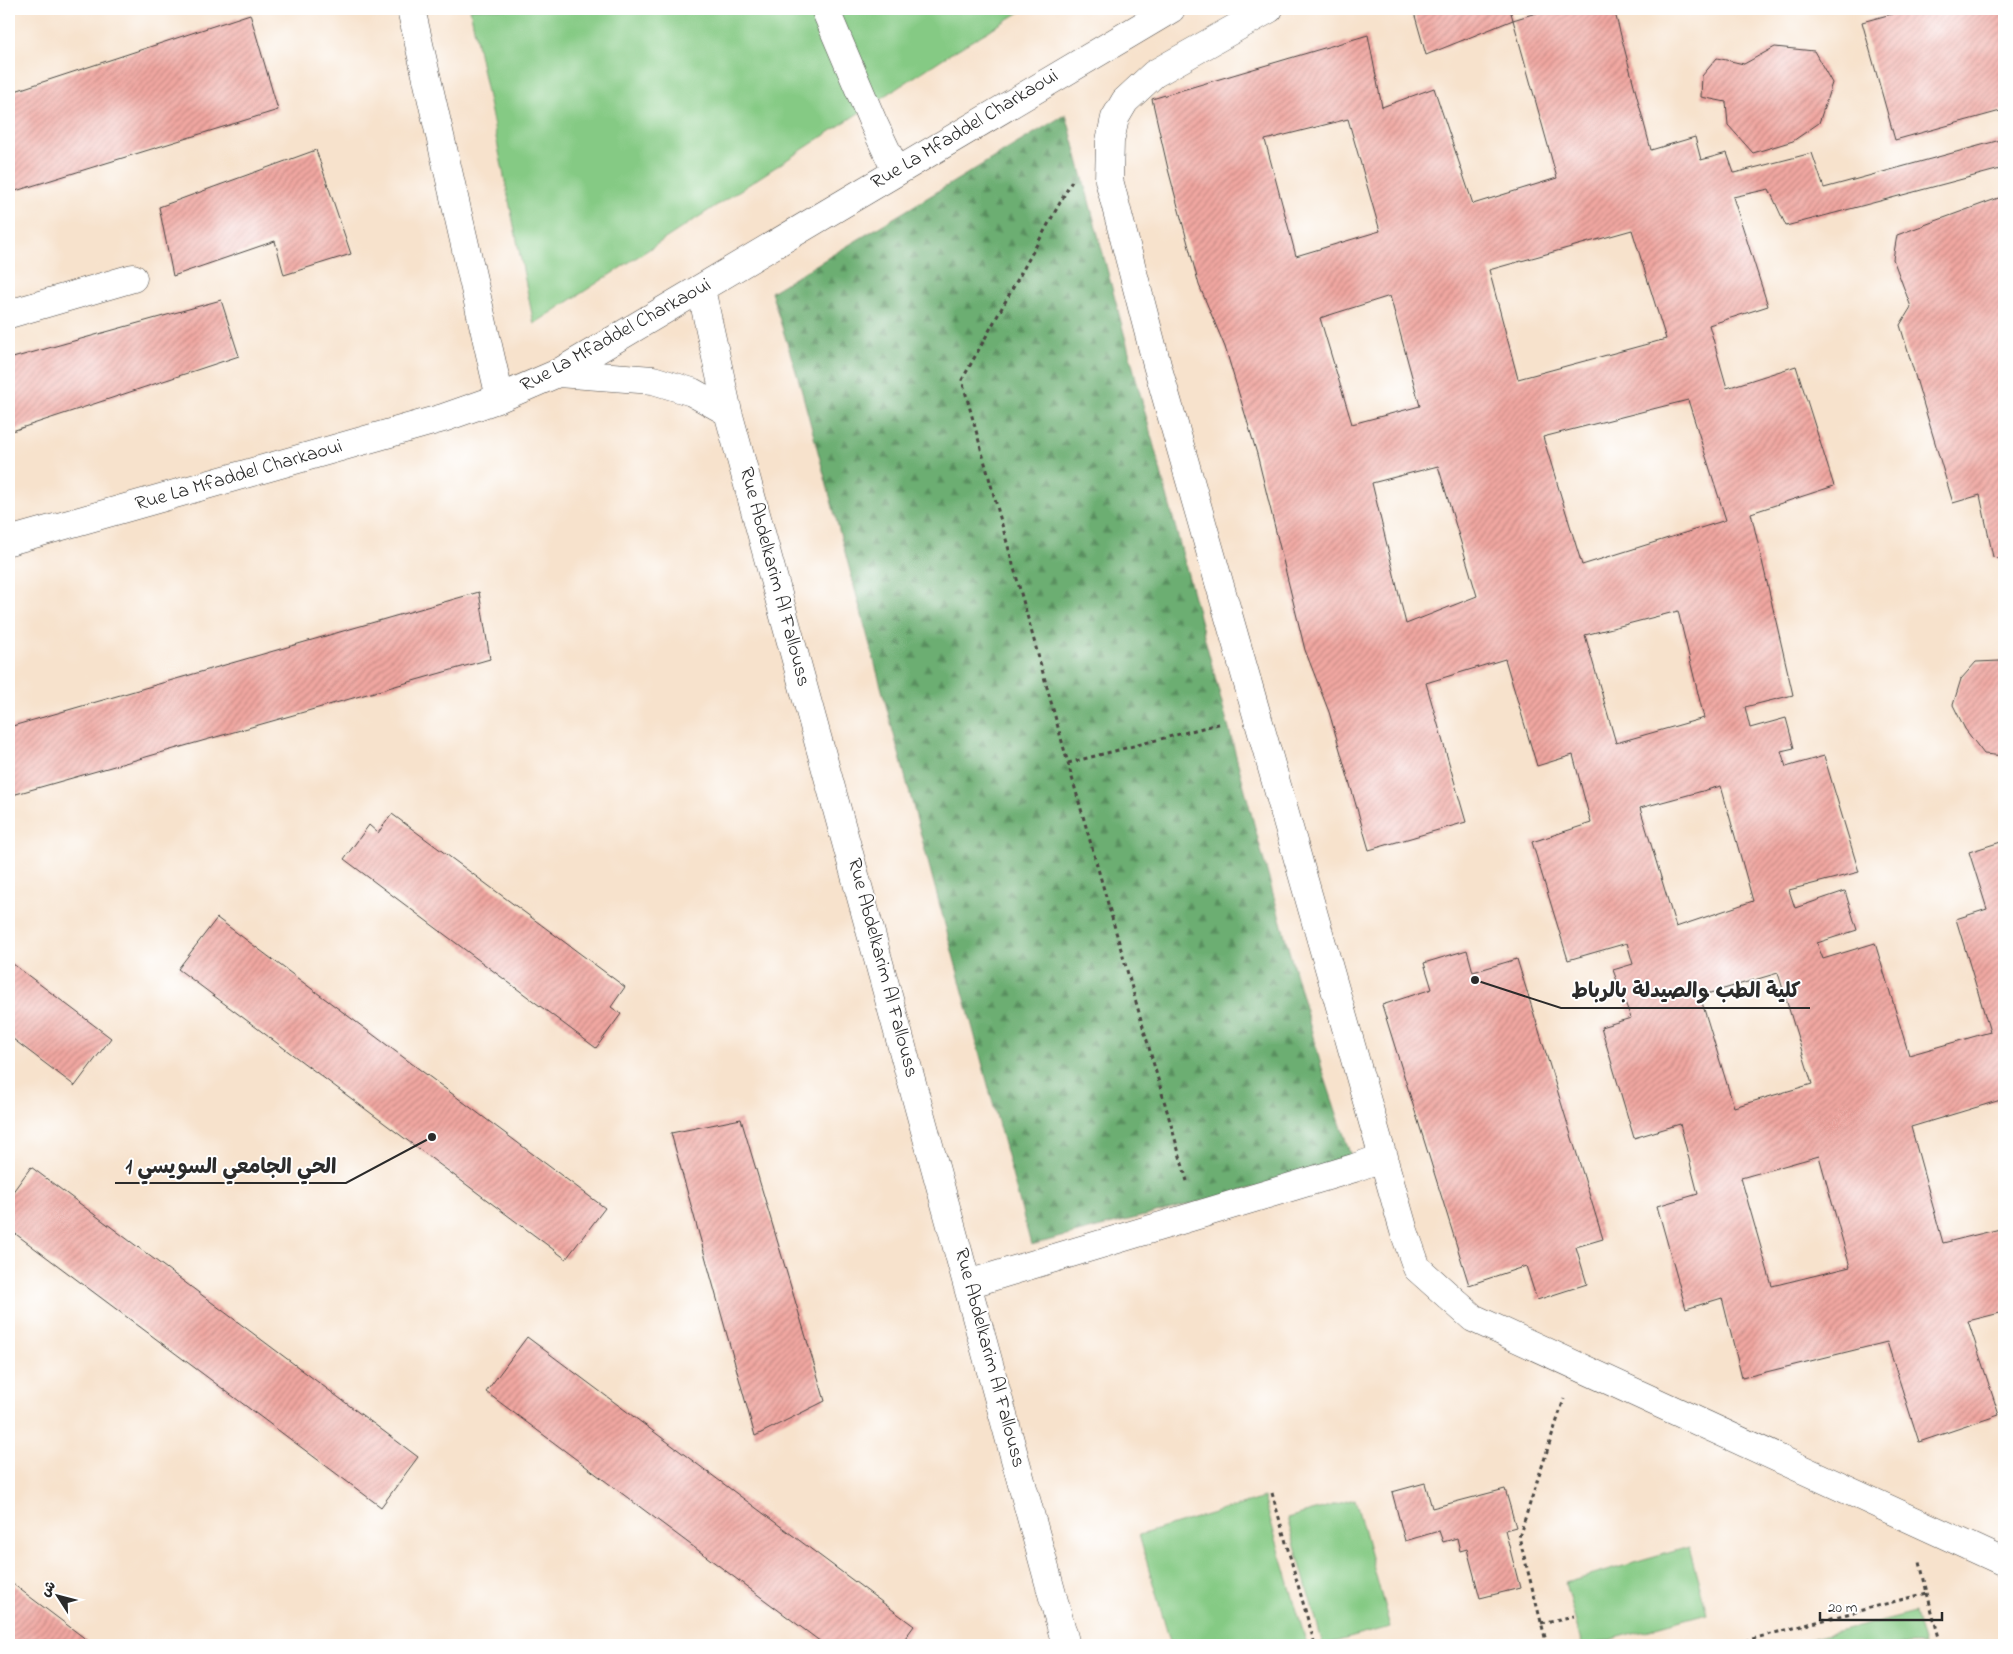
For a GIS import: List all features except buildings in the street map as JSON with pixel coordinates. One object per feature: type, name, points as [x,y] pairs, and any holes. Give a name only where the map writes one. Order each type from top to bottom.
[{"type":"street","points":[[411,9],[500,398]]},
{"type":"street","points":[[825,9],[896,171]]},
{"type":"street","name":"Rue La Mfaddel Charkaoui","points":[[9,541],[434,421],[500,398],[558,373],[1171,9]]},
{"type":"street","points":[[1269,9],[1154,74],[1125,101],[1116,118],[1110,141],[1109,180],[1156,365],[1404,1231],[1417,1268],[1473,1318],[2004,1562]]},
{"type":"street","points":[[9,314],[133,278]]},
{"type":"street","name":"Rue Abdelkarim Al Fallouss","points":[[701,289],[728,412],[1066,1645]]},
{"type":"street","points":[[558,373],[652,380],[692,392],[728,412]]},
{"type":"street","points":[[968,1284],[1354,1168],[1384,1157]]},
{"type":"path","points":[[1074,179],[962,380],[1189,1189]]},
{"type":"path","points":[[1068,763],[1223,722]]},
{"type":"path","points":[[1547,1645],[1519,1537],[1576,1365]]},
{"type":"path","points":[[1272,1493],[1315,1645]]},
{"type":"path","points":[[1908,1518],[1941,1645]]},
{"type":"path","points":[[1729,1645],[1927,1593]]},
{"type":"path","points":[[1542,1623],[1574,1616]]},
{"type":"green space","points":[[470,9],[1025,9],[945,57],[534,324]]},
{"type":"green space","points":[[1066,114],[1262,854],[1323,1072],[1351,1156],[1273,1183],[1031,1245],[799,381],[771,292]]},
{"type":"green space","points":[[1264,1498],[1307,1645],[1171,1645],[1139,1535]]},
{"type":"green space","points":[[1355,1499],[1390,1627],[1323,1645],[1287,1518]]},
{"type":"green space","points":[[1689,1547],[1707,1613],[1590,1645],[1582,1645],[1565,1583]]},
{"type":"green space","points":[[1915,1613],[1924,1645],[1790,1645]]},
{"type":"place","name":"كلية الطب والصيدلة بالرباط","points":[[1475,980]]},
{"type":"place","name":"الحي الجامعي السويسي 1","points":[[432,1137]]}]
